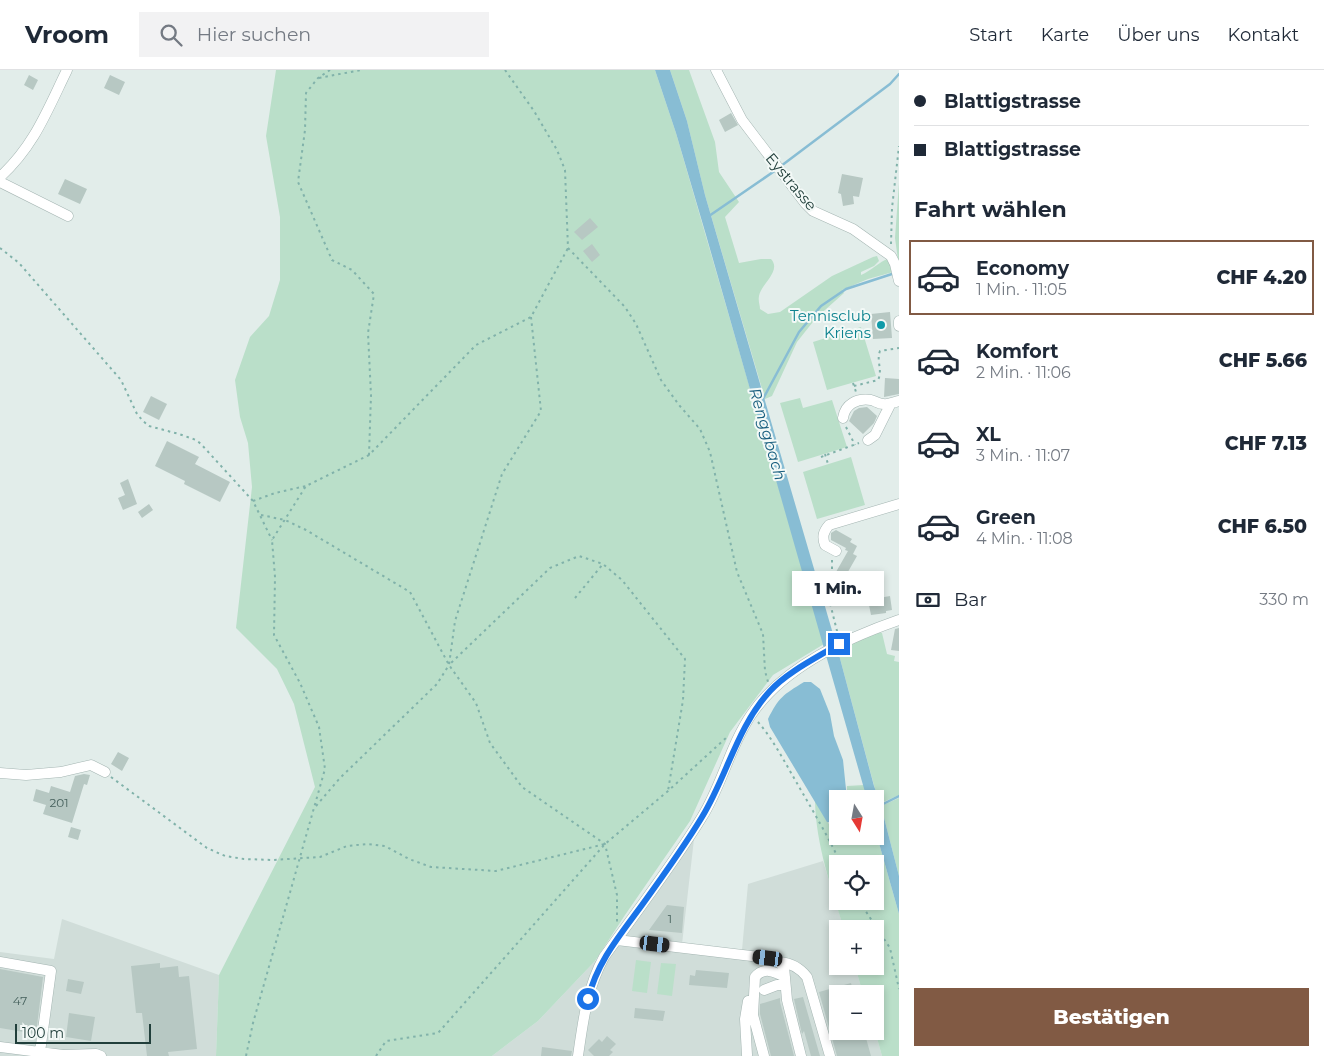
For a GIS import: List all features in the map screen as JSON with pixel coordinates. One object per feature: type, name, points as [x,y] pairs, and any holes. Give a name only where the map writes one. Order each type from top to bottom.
[{"type":"street","points":[[0,178],[26,150],[36,134],[67,70]]},
{"type":"street","name":"Eystrasse","points":[[716,70],[742,120],[805,203],[813,211],[853,229],[893,260]]},
{"type":"street","points":[[0,182],[68,216]]},
{"type":"street","points":[[893,260],[899,281]]},
{"type":"street","points":[[843,418],[844,412],[848,407],[859,400],[873,400],[882,404],[895,402]]},
{"type":"street","points":[[868,440],[875,435],[895,402]]},
{"type":"street","points":[[836,551],[825,545],[823,539],[828,526],[899,504]]},
{"type":"street","points":[[578,1056],[591,985],[604,957],[665,873],[703,816],[751,715],[771,690],[839,641],[899,620]]},
{"type":"street","points":[[0,772],[26,775],[61,772],[91,765],[105,772]]},
{"type":"street","points":[[617,940],[768,958],[798,968],[806,977],[830,1056]]},
{"type":"street","points":[[0,962],[50,971],[40,1052]]},
{"type":"street","points":[[780,962],[784,967],[787,1000],[801,1056]]},
{"type":"street","points":[[747,1055],[745,1019],[750,989],[756,975],[767,971],[775,972],[785,981]]},
{"type":"street","points":[[764,990],[785,981]]},
{"type":"street","points":[[754,982],[753,1015],[764,1056]]},
{"type":"street","points":[[0,1047],[63,1055],[96,1054],[101,1056]]},
{"type":"path","points":[[330,70],[318,78],[306,93],[305,130],[298,182],[332,260],[352,270],[374,294],[368,333],[369,455]]},
{"type":"path","points":[[318,78],[361,70]]},
{"type":"path","points":[[450,665],[456,621],[502,474],[541,410],[531,317],[568,248],[565,170],[557,150],[534,111],[504,70]]},
{"type":"path","points":[[893,260],[892,208],[899,146]]},
{"type":"path","points":[[0,248],[19,264],[121,380],[137,414],[143,421],[149,426],[196,440],[253,501],[272,540],[275,577],[274,635],[300,683],[318,726],[325,769],[253,1023],[246,1056]]},
{"type":"path","points":[[568,248],[625,307],[636,324],[661,380],[700,429],[710,452],[738,572],[763,634],[765,671],[771,690]]},
{"type":"path","points":[[253,501],[275,493],[306,486],[369,455],[476,345],[531,317]]},
{"type":"path","points":[[854,386],[878,380],[881,373],[878,353],[899,348]]},
{"type":"path","points":[[843,418],[856,444]]},
{"type":"path","points":[[821,457],[868,440]]},
{"type":"path","points":[[825,455],[828,464]]},
{"type":"path","points":[[272,540],[306,486]]},
{"type":"path","points":[[261,516],[285,520],[306,530],[410,592],[450,665],[476,703],[490,743],[522,787],[605,844],[617,895],[617,922]]},
{"type":"path","points":[[836,551],[832,558],[832,571],[826,587],[839,641]]},
{"type":"path","points":[[315,808],[340,778],[437,684],[450,665],[550,568],[579,556],[604,564],[622,580],[685,659],[684,700],[668,791]]},
{"type":"path","points":[[575,598],[604,564]]},
{"type":"path","points":[[751,715],[764,729],[822,826],[836,855]]},
{"type":"path","points":[[376,1056],[386,1041],[438,1034],[605,844],[668,791],[730,734]]},
{"type":"path","points":[[105,772],[206,848],[225,856],[244,859],[320,857],[347,846],[368,844],[385,846],[409,859],[431,867],[496,871],[605,844]]},
{"type":"path","points":[[864,910],[890,948],[899,990]]},
{"type":"shaded area","points":[[694,839],[682,944],[742,950],[748,884],[823,861],[829,880],[829,910],[838,910],[841,920],[829,920],[829,975],[858,975],[860,985],[829,985],[829,1040],[878,1040],[882,1056],[492,1056],[538,1021],[595,961],[610,957]]},
{"type":"shaded area","points":[[62,919],[219,975],[216,1056],[0,1056],[0,952],[54,959]]},
{"type":"green space","points":[[276,70],[655,70],[676,133],[824,644],[773,675],[730,732],[690,821],[595,961],[538,1021],[492,1056],[216,1056],[219,975],[315,787],[294,704],[277,669],[236,628],[252,487],[248,443],[240,417],[235,380],[250,337],[269,316],[280,280],[280,217],[266,136]]},
{"type":"green space","points":[[670,70],[689,70],[715,142],[719,172],[739,202],[725,217],[739,263],[771,259],[774,264],[773,273],[759,296],[760,309],[768,314],[780,312],[832,276],[873,257],[877,256],[879,261],[874,266],[861,272],[861,275],[888,259],[893,272],[868,279],[842,290],[844,293],[816,318],[797,342],[772,396],[765,399],[705,195],[687,121]]},
{"type":"green space","points":[[899,183],[899,267],[895,238]]},
{"type":"green space","points":[[861,327],[876,376],[827,390],[813,342]]},
{"type":"green space","points":[[800,398],[803,408],[832,400],[847,447],[798,462],[780,403]]},
{"type":"green space","points":[[851,457],[865,505],[817,519],[803,472]]},
{"type":"green space","points":[[876,632],[882,633],[887,654],[895,656],[894,661],[899,662],[899,795],[884,802],[884,790],[875,790],[838,651]]},
{"type":"green space","points":[[864,785],[865,790],[847,790],[847,786]]},
{"type":"green space","points":[[899,798],[899,876],[884,818],[884,805]]},
{"type":"green space","points":[[815,801],[829,824],[829,845],[880,845],[882,855],[829,855],[829,880],[818,834]]},
{"type":"green space","points":[[884,861],[899,914],[899,1056],[882,1056],[878,1040],[884,1040],[884,985],[860,985],[858,975],[884,975],[884,920],[841,920],[838,910],[884,910]]},
{"type":"green space","points":[[636,960],[651,962],[647,993],[632,991]]},
{"type":"green space","points":[[661,963],[676,964],[672,996],[657,994]]},
{"type":"water","name":"Renggbach","points":[[655,70],[670,70],[687,121],[705,195],[838,651],[875,790],[864,790],[676,133]]},
{"type":"water","points":[[804,682],[811,682],[820,689],[830,714],[834,736],[843,760],[846,790],[829,790],[829,822],[827,822],[770,727],[768,719],[775,706],[791,690]]},
{"type":"water","points":[[884,818],[899,876],[899,914],[884,855],[882,855],[880,845],[884,845]]},
{"type":"building","points":[[29,75],[38,80],[33,90],[24,85]]},
{"type":"building","points":[[110,75],[125,82],[119,95],[104,88]]},
{"type":"building","points":[[731,113],[738,125],[725,132],[719,120]]},
{"type":"building","points":[[842,174],[863,178],[859,197],[853,196],[854,204],[843,206],[841,194],[838,193]]},
{"type":"building","points":[[65,179],[87,189],[80,204],[58,194]]},
{"type":"building","points":[[590,218],[598,227],[582,240],[574,232]]},
{"type":"building","points":[[592,244],[600,255],[592,262],[583,251]]},
{"type":"building","name":"Tennisclub Kriens","points":[[890,312],[892,338],[873,339],[871,314]]},
{"type":"building","points":[[885,378],[899,379],[899,394],[884,397]]},
{"type":"building","points":[[151,396],[167,404],[159,420],[143,412]]},
{"type":"building","points":[[867,407],[877,416],[874,423],[863,434],[849,421],[854,411]]},
{"type":"building","points":[[167,441],[199,457],[195,464],[230,482],[220,502],[184,484],[185,481],[155,466]]},
{"type":"building","points":[[128,479],[137,504],[123,510],[118,498],[125,495],[120,483]]},
{"type":"building","points":[[149,504],[153,510],[142,518],[138,512]]},
{"type":"building","points":[[836,530],[852,539],[850,542],[857,546],[853,554],[857,556],[845,577],[836,572],[848,551],[831,540],[831,533]]},
{"type":"building","points":[[890,596],[892,610],[886,611],[886,613],[871,615],[868,600]]},
{"type":"building","points":[[899,628],[899,651],[891,650],[895,629]]},
{"type":"building","points":[[118,752],[129,758],[122,771],[111,764]]},
{"type":"building","points":[[90,775],[87,785],[84,784],[72,823],[43,814],[46,805],[33,801],[36,789],[49,793],[51,786],[70,792],[75,776]]},
{"type":"building","points":[[71,827],[81,830],[78,840],[68,837]]},
{"type":"building","points":[[667,905],[684,907],[682,933],[649,930]]},
{"type":"building","points":[[160,963],[160,968],[178,966],[179,977],[189,976],[197,1049],[168,1052],[169,1056],[147,1056],[142,1013],[136,1013],[131,966]]},
{"type":"building","points":[[0,969],[43,977],[36,1034],[0,1028]]},
{"type":"building","points":[[696,970],[729,973],[727,988],[689,985],[690,975],[695,976]]},
{"type":"building","points":[[68,979],[84,982],[81,994],[66,991]]},
{"type":"building","points":[[829,989],[829,1028],[819,992]]},
{"type":"building","points":[[803,997],[820,1056],[811,1056],[804,1031],[802,1034],[794,999]]},
{"type":"building","points":[[780,998],[794,1056],[771,1056],[760,1014],[760,1004]]},
{"type":"building","points":[[635,1008],[665,1011],[663,1021],[634,1018]]},
{"type":"building","points":[[69,1013],[95,1017],[91,1041],[66,1037]]},
{"type":"building","points":[[607,1036],[616,1044],[610,1050],[613,1052],[609,1056],[594,1056],[588,1050],[599,1039],[602,1042]]},
{"type":"building","points":[[832,1040],[867,1040],[871,1056],[837,1056]]},
{"type":"building","points":[[542,1047],[572,1051],[571,1056],[541,1056]]},
{"type":"waterway","points":[[781,166],[890,84],[899,74]]},
{"type":"waterway","points":[[709,216],[776,170]]},
{"type":"waterway","name":"Renggbach","points":[[763,399],[799,332],[821,306],[846,289],[895,273]]},
{"type":"waterway","points":[[884,804],[899,796]]},
{"type":"place","name":"Tennisclub Kriens","points":[[881,325]]},
{"type":"route","points":[[588,999],[594,976],[604,957],[665,873],[703,816],[751,715],[771,690],[839,644]]}]
